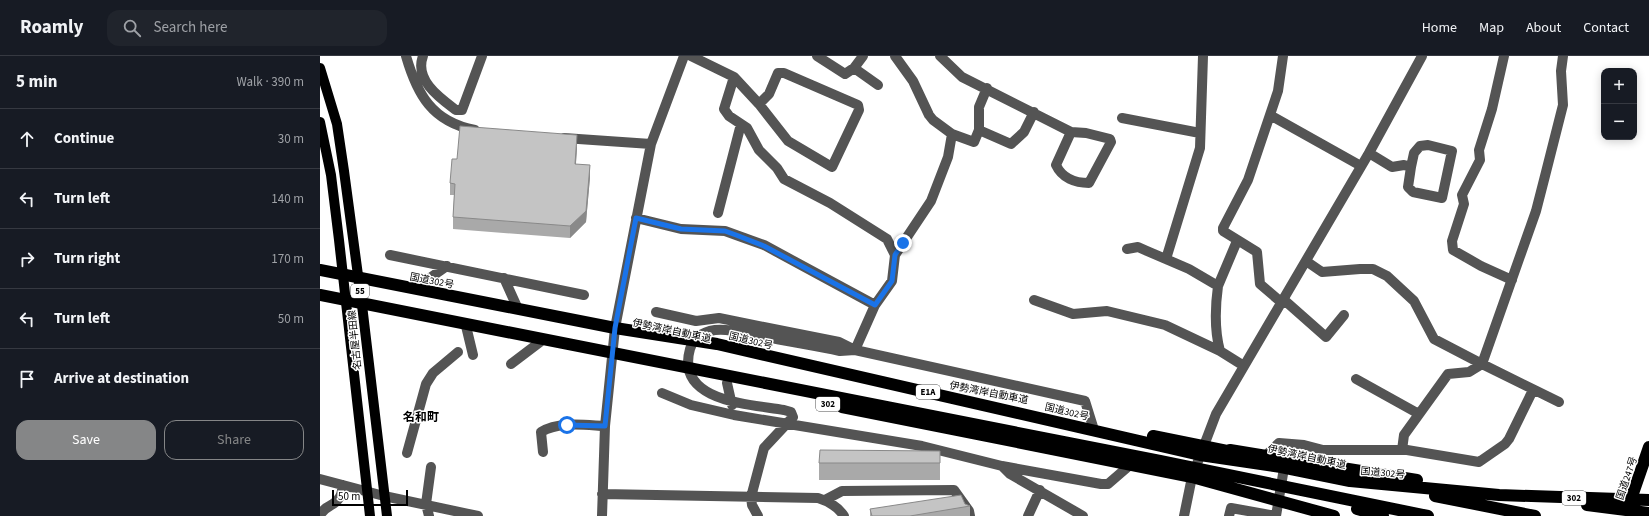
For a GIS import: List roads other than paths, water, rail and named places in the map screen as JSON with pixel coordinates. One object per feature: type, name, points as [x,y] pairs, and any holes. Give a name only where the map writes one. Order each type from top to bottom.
[{"type":"highway","name":"国道302号","points":[[320,270],[615,328],[717,344],[1094,430],[1202,451],[1256,464],[1350,481],[1499,495],[1649,500]]},
{"type":"highway","name":"伊勢湾岸自動車道","points":[[320,273],[498,306],[1202,451],[1536,516]]},
{"type":"highway","name":"302","points":[[320,296],[347,303],[466,326],[612,357],[727,383],[1192,477],[1278,502],[1334,516]]},
{"type":"highway","name":"E1A","points":[[320,296],[1160,461],[1428,516]]},
{"type":"highway","name":"国道247号","points":[[1625,516],[1649,448]]},
{"type":"highway","points":[[1202,451],[1649,514]]},
{"type":"highway","points":[[1160,461],[1383,516]]},
{"type":"highway","points":[[1596,506],[1646,516]]},
{"type":"main road","name":"名古屋半田線","points":[[320,68],[337,124],[362,305],[387,516]]},
{"type":"main road","name":"名古屋半田線","points":[[320,122],[331,175],[347,303],[366,491],[370,516]]},
{"type":"street","points":[[406,56],[413,81],[428,104],[447,121],[471,129],[484,131]]},
{"type":"street","points":[[423,56],[420,63],[426,83],[438,96],[456,110],[462,110],[482,56]]},
{"type":"street","points":[[602,516],[605,426],[615,328],[651,144],[684,56]]},
{"type":"street","points":[[691,56],[734,78],[759,104],[788,141],[832,167],[859,110],[858,105],[784,73],[778,73],[769,94],[759,104]]},
{"type":"street","points":[[817,56],[845,74],[848,74],[863,56]]},
{"type":"street","points":[[895,56],[913,81],[929,115],[933,120],[952,134],[974,142],[979,130],[979,107],[987,88]]},
{"type":"street","points":[[940,56],[962,77],[987,88],[1071,132],[1086,133],[1110,139],[1111,142],[1089,182],[1072,181],[1058,170],[1056,165],[1071,132]]},
{"type":"street","points":[[1166,259],[1198,155],[1202,56]]},
{"type":"street","points":[[1283,56],[1278,91],[1248,180],[1223,228],[1223,231],[1257,252],[1260,284],[1326,337],[1344,315]]},
{"type":"street","points":[[1184,516],[1192,477],[1216,414],[1369,153],[1422,56]]},
{"type":"street","points":[[1504,56],[1492,109],[1479,150],[1480,160],[1462,195],[1464,204],[1452,241],[1453,250],[1481,266],[1512,280]]},
{"type":"street","points":[[1402,450],[1404,435],[1448,374],[1469,372],[1482,364],[1536,211],[1563,105],[1561,71],[1563,56]]},
{"type":"street","points":[[854,68],[878,85]]},
{"type":"street","points":[[734,78],[724,109],[729,116],[747,128],[759,150],[778,168],[784,179],[830,203],[887,239],[895,255]]},
{"type":"street","points":[[979,130],[1011,144],[1024,132],[1034,112]]},
{"type":"street","points":[[1270,115],[1361,166]]},
{"type":"street","points":[[1122,118],[1200,133]]},
{"type":"street","points":[[718,213],[741,124]]},
{"type":"street","points":[[855,350],[875,305],[892,281],[895,255],[931,201],[948,157],[952,134]]},
{"type":"street","points":[[555,137],[651,144]]},
{"type":"street","points":[[1428,145],[1452,150],[1442,198],[1413,192],[1408,187],[1411,167],[1414,153],[1420,146],[1428,145]]},
{"type":"street","points":[[1369,153],[1392,167],[1404,165],[1411,167]]},
{"type":"street","points":[[636,218],[681,229],[725,231],[736,235],[764,246],[875,305]]},
{"type":"street","points":[[1220,351],[1216,337],[1215,310],[1218,286],[1238,241]]},
{"type":"street","points":[[1127,248],[1138,248],[1189,268],[1218,286]]},
{"type":"street","points":[[390,255],[584,296]]},
{"type":"street","points":[[1306,261],[1322,272],[1373,269],[1387,276],[1414,300],[1434,340],[1560,402]]},
{"type":"street","points":[[414,288],[447,266]]},
{"type":"street","points":[[504,278],[518,309]]},
{"type":"street","points":[[1034,300],[1073,314],[1107,311],[1165,325],[1220,351],[1244,366]]},
{"type":"street","points":[[656,312],[696,321],[719,318],[839,342],[855,350]]},
{"type":"street","points":[[717,344],[747,324]]},
{"type":"street","points":[[466,326],[473,355]]},
{"type":"street","points":[[758,516],[752,505],[751,496],[764,448],[793,417],[791,412],[717,397],[702,389],[691,378],[688,372],[692,343],[697,337],[704,333],[728,330],[840,350],[855,350],[1085,401],[1094,430]]},
{"type":"street","points":[[511,364],[540,342]]},
{"type":"street","points":[[407,453],[426,384],[433,373],[458,352]]},
{"type":"street","points":[[1356,379],[1419,414]]},
{"type":"street","points":[[727,383],[734,415]]},
{"type":"street","points":[[1256,464],[1279,443],[1323,450],[1402,450],[1479,462],[1505,444],[1509,439],[1533,390]]},
{"type":"street","points":[[662,393],[691,405],[734,415],[922,446],[1002,466],[1101,484],[1108,484],[1130,465]]},
{"type":"street","points":[[543,452],[541,432],[545,429],[575,424],[605,426]]},
{"type":"street","points":[[1002,466],[1010,474],[1083,516]]},
{"type":"street","points":[[430,516],[426,504],[431,467]]},
{"type":"street","points":[[1229,516],[1231,508],[1276,516],[1284,468]]},
{"type":"street","points":[[320,479],[384,496],[476,516]]},
{"type":"street","points":[[320,516],[324,508],[335,503],[340,498],[343,485]]},
{"type":"street","points":[[825,500],[842,491],[954,490],[969,511],[970,516]]},
{"type":"street","points":[[1028,516],[1040,490]]},
{"type":"street","points":[[602,494],[797,496],[825,500],[841,511],[844,516]]},
{"type":"district","name":"名和町","points":[[421,417]]}]
